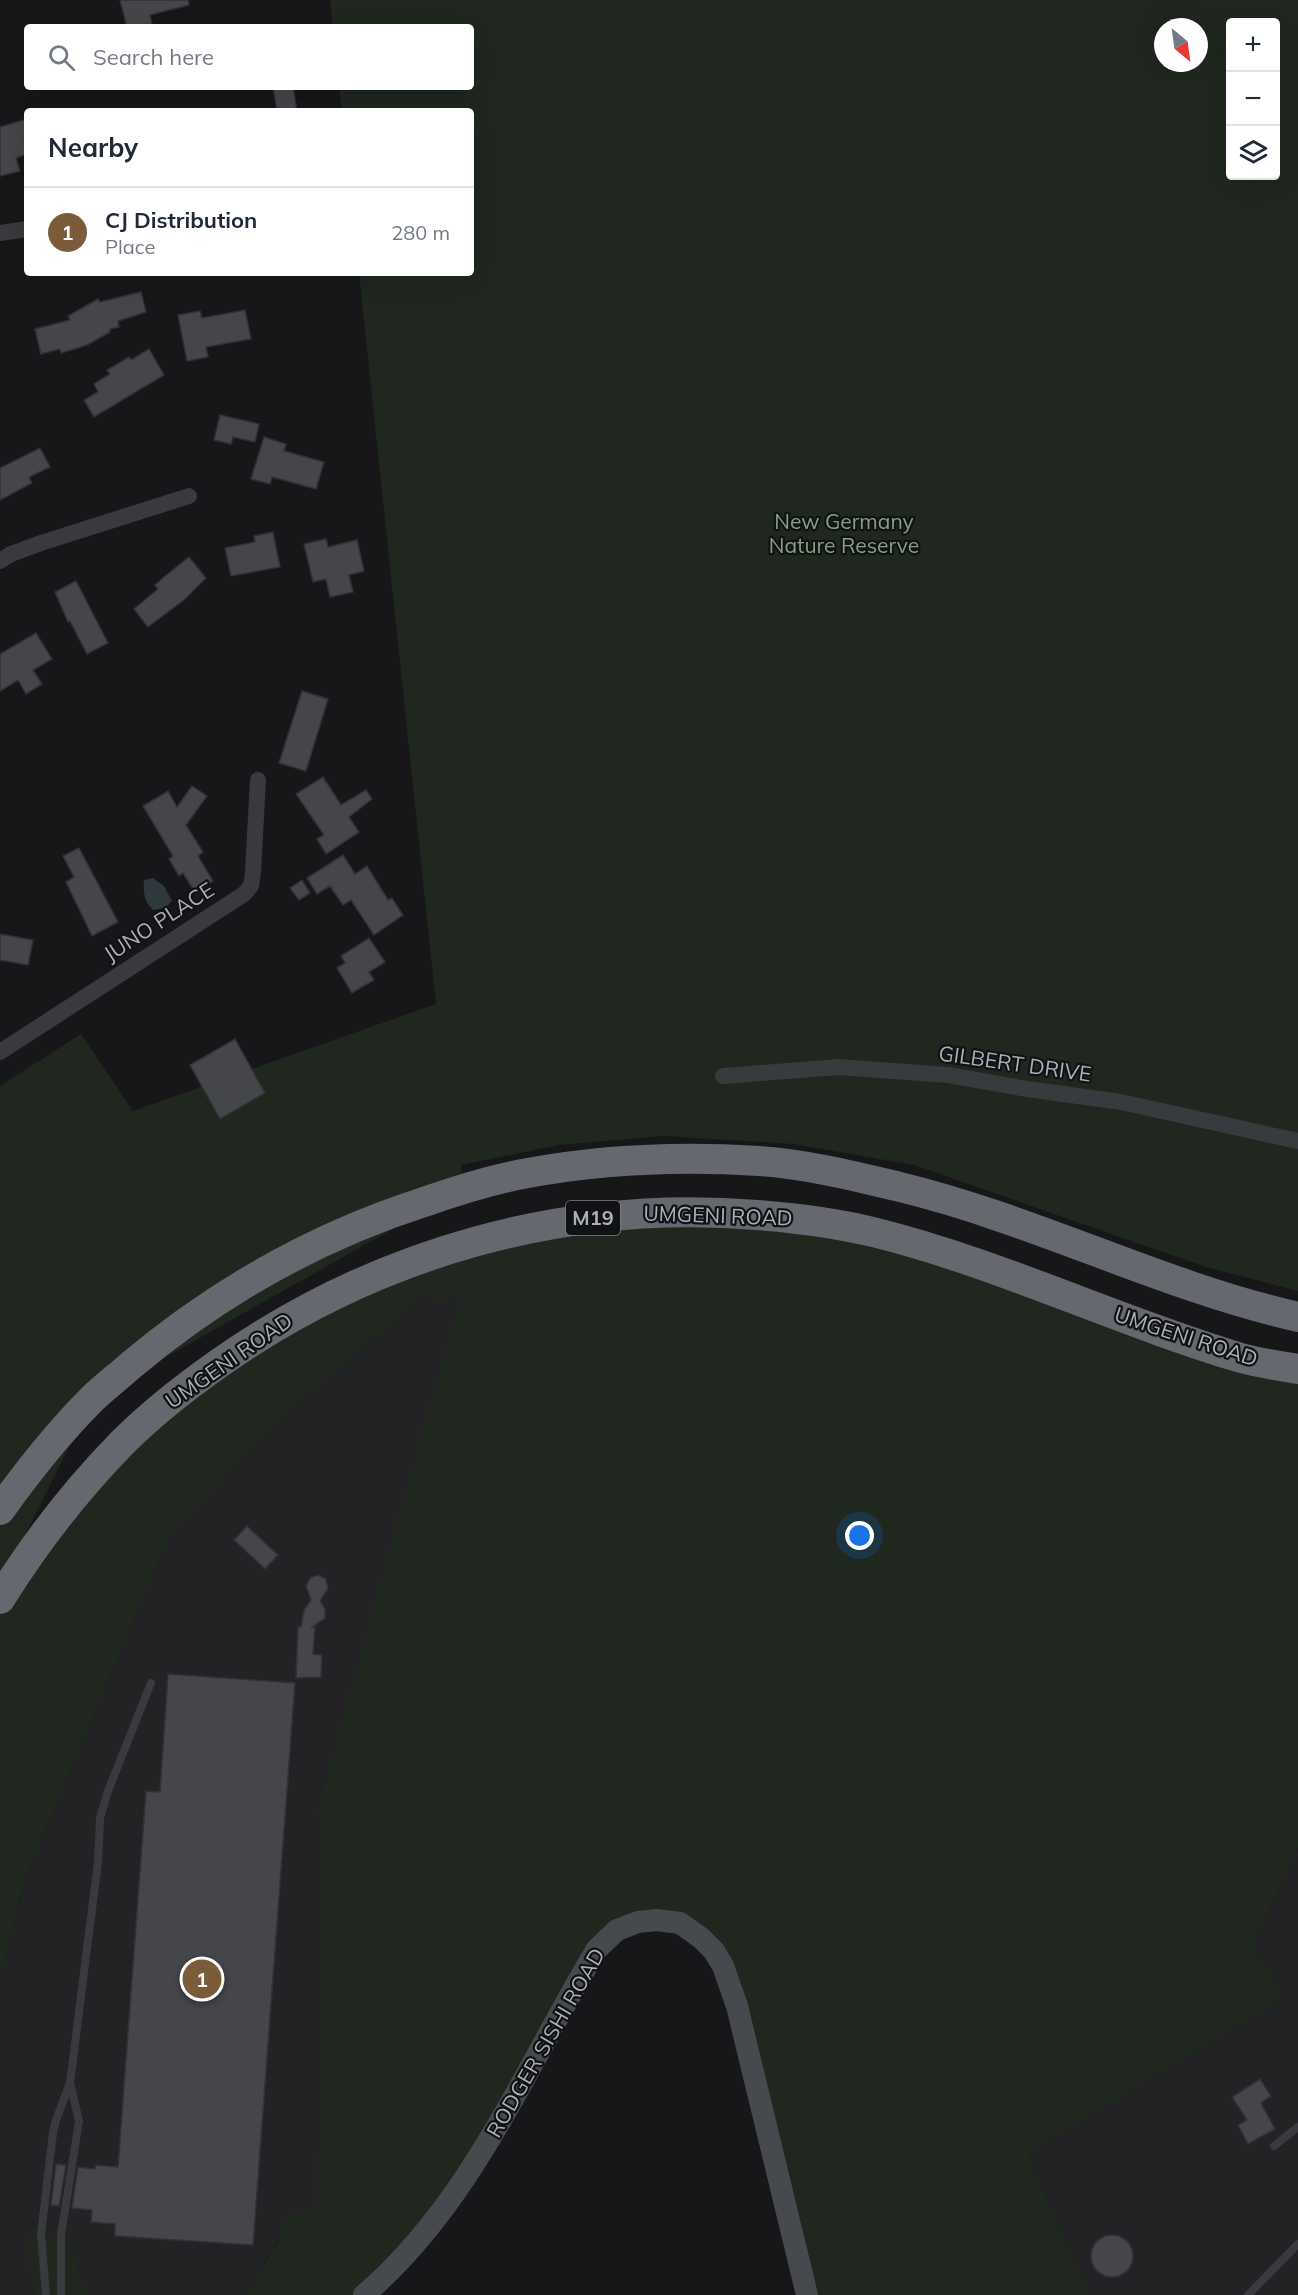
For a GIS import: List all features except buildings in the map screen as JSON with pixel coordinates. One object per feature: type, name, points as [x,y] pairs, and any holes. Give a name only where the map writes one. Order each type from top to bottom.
[{"type":"highway","points":[[0,1488],[14,1471],[93,1398],[159,1342],[225,1295],[301,1251],[402,1209],[464,1189],[527,1173],[612,1162],[694,1159],[762,1161],[828,1171],[975,1208],[1190,1286],[1298,1317]]},
{"type":"highway","name":"UMGENI ROAD","points":[[0,1599],[59,1513],[123,1442],[187,1386],[252,1340],[306,1308],[413,1261],[502,1234],[583,1219],[640,1213],[728,1213],[804,1219],[871,1231],[944,1252],[1243,1359],[1298,1369]]},
{"type":"highway","points":[[0,1510],[30,1468],[93,1398]]},
{"type":"street","points":[[0,233],[24,229]]},
{"type":"street","points":[[0,561],[11,554],[41,543],[189,496]]},
{"type":"street","name":"JUNO PLACE","points":[[0,1052],[244,894],[251,886],[253,872],[258,780]]},
{"type":"street","name":"GILBERT DRIVE","points":[[723,1076],[838,1067],[948,1075],[1121,1102],[1298,1141]]},
{"type":"street","name":"RODGER SISHI ROAD","points":[[364,2295],[391,2272],[433,2223],[487,2145],[597,1949],[617,1930],[647,1920],[680,1923],[701,1938],[714,1951],[730,1984],[807,2295]]},
{"type":"lane","points":[[46,2295],[41,2234],[53,2133],[70,2083],[98,1862],[100,1818],[108,1791],[151,1683]]},
{"type":"lane","points":[[61,2295],[60,2235],[79,2121],[70,2083]]},
{"type":"lane","points":[[1274,2146],[1298,2127]]},
{"type":"lane","points":[[1248,2295],[1298,2244]]},
{"type":"shaded area","points":[[153,878],[164,886],[172,901],[165,908],[153,910],[146,900],[144,880]]},
{"type":"shaded area","points":[[420,1298],[461,1300],[318,1803],[317,2211],[281,2237],[244,2295],[90,2295],[79,2271],[70,2236],[27,2233],[34,2295],[0,2295],[0,1982],[25,1879],[168,1540],[280,1421]]},
{"type":"shaded area","points":[[1298,1848],[1298,2295],[1092,2295],[1060,2229],[1028,2154],[1286,1997],[1253,1946]]},
{"type":"green space","name":"New Germany Nature Reserve","points":[[330,0],[1298,0],[1298,1291],[1206,1267],[914,1165],[793,1144],[664,1136],[559,1145],[461,1165],[464,1189],[93,1398],[0,1586],[0,1086],[81,1034],[133,1111],[436,1004],[359,276],[474,276],[474,108],[342,108],[339,90],[474,90],[474,24],[333,24]]},
{"type":"green space","points":[[805,1220],[1298,1372],[1298,1848],[1253,1946],[1286,1997],[1028,2154],[1060,2229],[1092,2295],[810,2295],[722,1963],[674,1919],[612,1931],[485,2146],[358,2295],[244,2295],[281,2238],[280,2217],[317,2210],[318,1803],[460,1300],[420,1298],[280,1421],[168,1540],[25,1879],[0,1982],[0,1606],[129,1440],[309,1310],[539,1230]]},
{"type":"green space","points":[[26,2233],[70,2236],[79,2271],[90,2295],[34,2295]]},
{"type":"place","name":"CJ Distribution","points":[[202,1979]]}]
